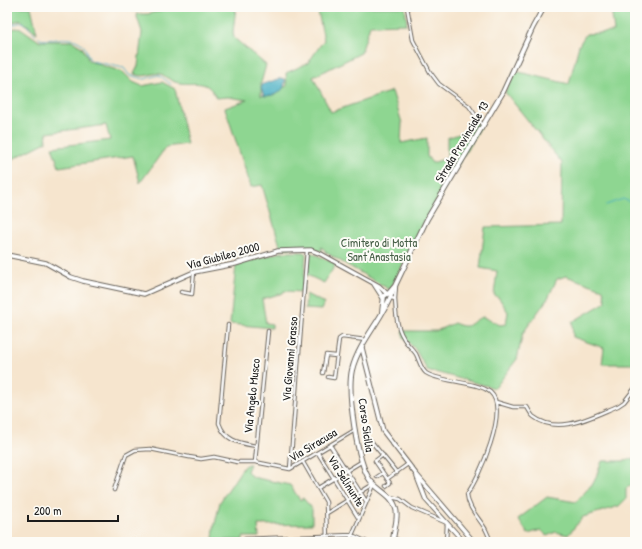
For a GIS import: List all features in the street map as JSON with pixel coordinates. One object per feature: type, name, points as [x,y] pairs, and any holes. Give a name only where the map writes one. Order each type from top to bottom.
[{"type":"main road","name":"Strada Provinciale 13","points":[[390,297],[427,219],[503,92],[533,27],[544,7]]},
{"type":"main road","points":[[382,312],[384,299],[390,297]]},
{"type":"main road","points":[[362,348],[390,297]]},
{"type":"main road","name":"Corso Sicilia","points":[[362,348],[354,364],[351,376],[355,430],[361,462],[374,484],[389,497],[395,505],[397,513],[393,541]]},
{"type":"street","points":[[407,7],[412,40],[430,72],[439,84],[470,106],[484,126]]},
{"type":"street","name":"Via Giubileo 2000","points":[[7,255],[46,263],[68,276],[83,281],[144,294],[194,272],[235,264],[278,251],[307,250],[321,254],[379,286],[390,297]]},
{"type":"street","name":"Via Giovanni Grasso","points":[[290,469],[307,250]]},
{"type":"street","points":[[181,292],[192,294],[194,272]]},
{"type":"street","points":[[398,280],[390,297],[400,333],[414,350],[425,372],[486,390],[492,394],[496,402],[494,431],[475,484],[467,494],[473,510],[486,529],[490,542]]},
{"type":"street","points":[[373,284],[384,299]]},
{"type":"street","points":[[228,326],[219,423],[224,434],[234,442],[256,446]]},
{"type":"street","name":"Via Angelo Musco","points":[[255,462],[268,331]]},
{"type":"street","points":[[328,377],[334,378],[339,339],[367,340]]},
{"type":"street","points":[[362,348],[382,427],[408,464],[472,541]]},
{"type":"street","points":[[324,373],[326,355],[336,356]]},
{"type":"street","points":[[496,402],[513,407],[527,407],[536,418],[554,425],[565,425],[618,406],[624,402],[635,388]]},
{"type":"street","name":"Via Siracusa","points":[[114,490],[126,455],[135,450],[156,450],[188,458],[201,459],[214,457],[237,462],[255,462],[290,469],[355,430]]},
{"type":"street","points":[[371,441],[397,473]]},
{"type":"street","points":[[330,445],[366,501]]},
{"type":"street","name":"Via Selinunte","points":[[318,453],[359,519]]},
{"type":"street","points":[[383,455],[375,461],[390,483],[386,486]]},
{"type":"street","points":[[302,462],[326,502],[327,542]]},
{"type":"street","points":[[318,488],[361,462]]},
{"type":"street","points":[[387,479],[408,464]]},
{"type":"street","points":[[377,476],[383,473]]},
{"type":"street","points":[[416,474],[420,488],[426,500],[464,542]]},
{"type":"street","points":[[327,513],[374,484]]},
{"type":"street","points":[[349,542],[374,484]]},
{"type":"street","points":[[420,488],[424,484]]},
{"type":"street","points":[[389,497],[400,499],[417,510],[447,523]]},
{"type":"street","points":[[446,542],[447,523]]},
{"type":"street","points":[[245,542],[245,539],[266,540],[352,535],[367,542]]},
{"type":"street","points":[[307,537],[307,542]]},
{"type":"street","points":[[393,541],[408,542]]},
{"type":"green space","points":[[7,7],[31,7],[37,33],[21,20],[7,24]]},
{"type":"green space","name":"Cimitero di Motta Sant'Anastasia","points":[[175,7],[236,7],[233,32],[234,38],[266,65],[261,83],[261,96],[287,86],[286,73],[308,63],[324,40],[317,7],[405,7],[407,24],[370,25],[361,53],[313,77],[331,112],[392,91],[402,123],[401,143],[427,138],[427,156],[432,163],[447,158],[447,138],[459,134],[476,122],[480,128],[427,217],[390,290],[325,252],[325,250],[321,247],[322,252],[306,247],[281,249],[262,185],[251,187],[225,108],[247,100],[228,97],[216,98],[212,91],[204,85],[175,82],[161,74],[141,76],[134,74],[138,66],[142,32],[136,14],[148,14]]},
{"type":"green space","points":[[611,7],[635,7],[635,364],[602,364],[604,348],[573,337],[572,322],[606,302],[603,289],[566,276],[557,279],[548,298],[523,333],[517,359],[495,388],[427,370],[415,349],[404,338],[402,331],[436,331],[454,323],[467,326],[483,317],[500,325],[506,324],[508,312],[499,298],[494,295],[497,271],[480,268],[485,227],[561,225],[562,163],[505,92],[515,71],[569,84],[579,45],[586,34],[614,32]]},
{"type":"green space","points":[[16,28],[22,29],[39,41],[72,41],[82,47],[89,61],[123,72],[133,82],[142,86],[162,82],[175,89],[187,144],[166,147],[140,183],[133,156],[59,167],[52,147],[110,140],[106,125],[47,133],[46,142],[7,162],[7,30]]},
{"type":"green space","points":[[282,252],[304,252],[306,254],[303,292],[284,291],[283,293],[262,299],[266,323],[272,324],[272,328],[230,324],[236,265]]},
{"type":"green space","points":[[310,252],[336,264],[324,283],[307,275]]},
{"type":"green space","points":[[306,294],[324,303],[321,310],[305,309]]},
{"type":"green space","points":[[635,458],[635,484],[626,488],[626,499],[619,506],[583,517],[568,535],[556,532],[547,536],[541,530],[528,534],[518,519],[547,497],[576,502],[594,482],[602,461],[625,461]]},
{"type":"green space","points":[[250,464],[247,471],[252,477],[290,485],[300,500],[303,498],[312,509],[312,524],[258,525],[259,537],[243,537],[243,540],[213,540],[220,502],[244,466]]},
{"type":"water","points":[[282,78],[285,79],[285,83],[282,90],[276,94],[264,96],[261,88],[263,84]]},
{"type":"waterway","points":[[7,26],[23,22],[40,39],[73,39],[83,45],[92,61],[124,68],[129,75],[144,79],[159,75],[171,84]]},
{"type":"waterway","points":[[606,205],[623,199],[635,204]]}]
